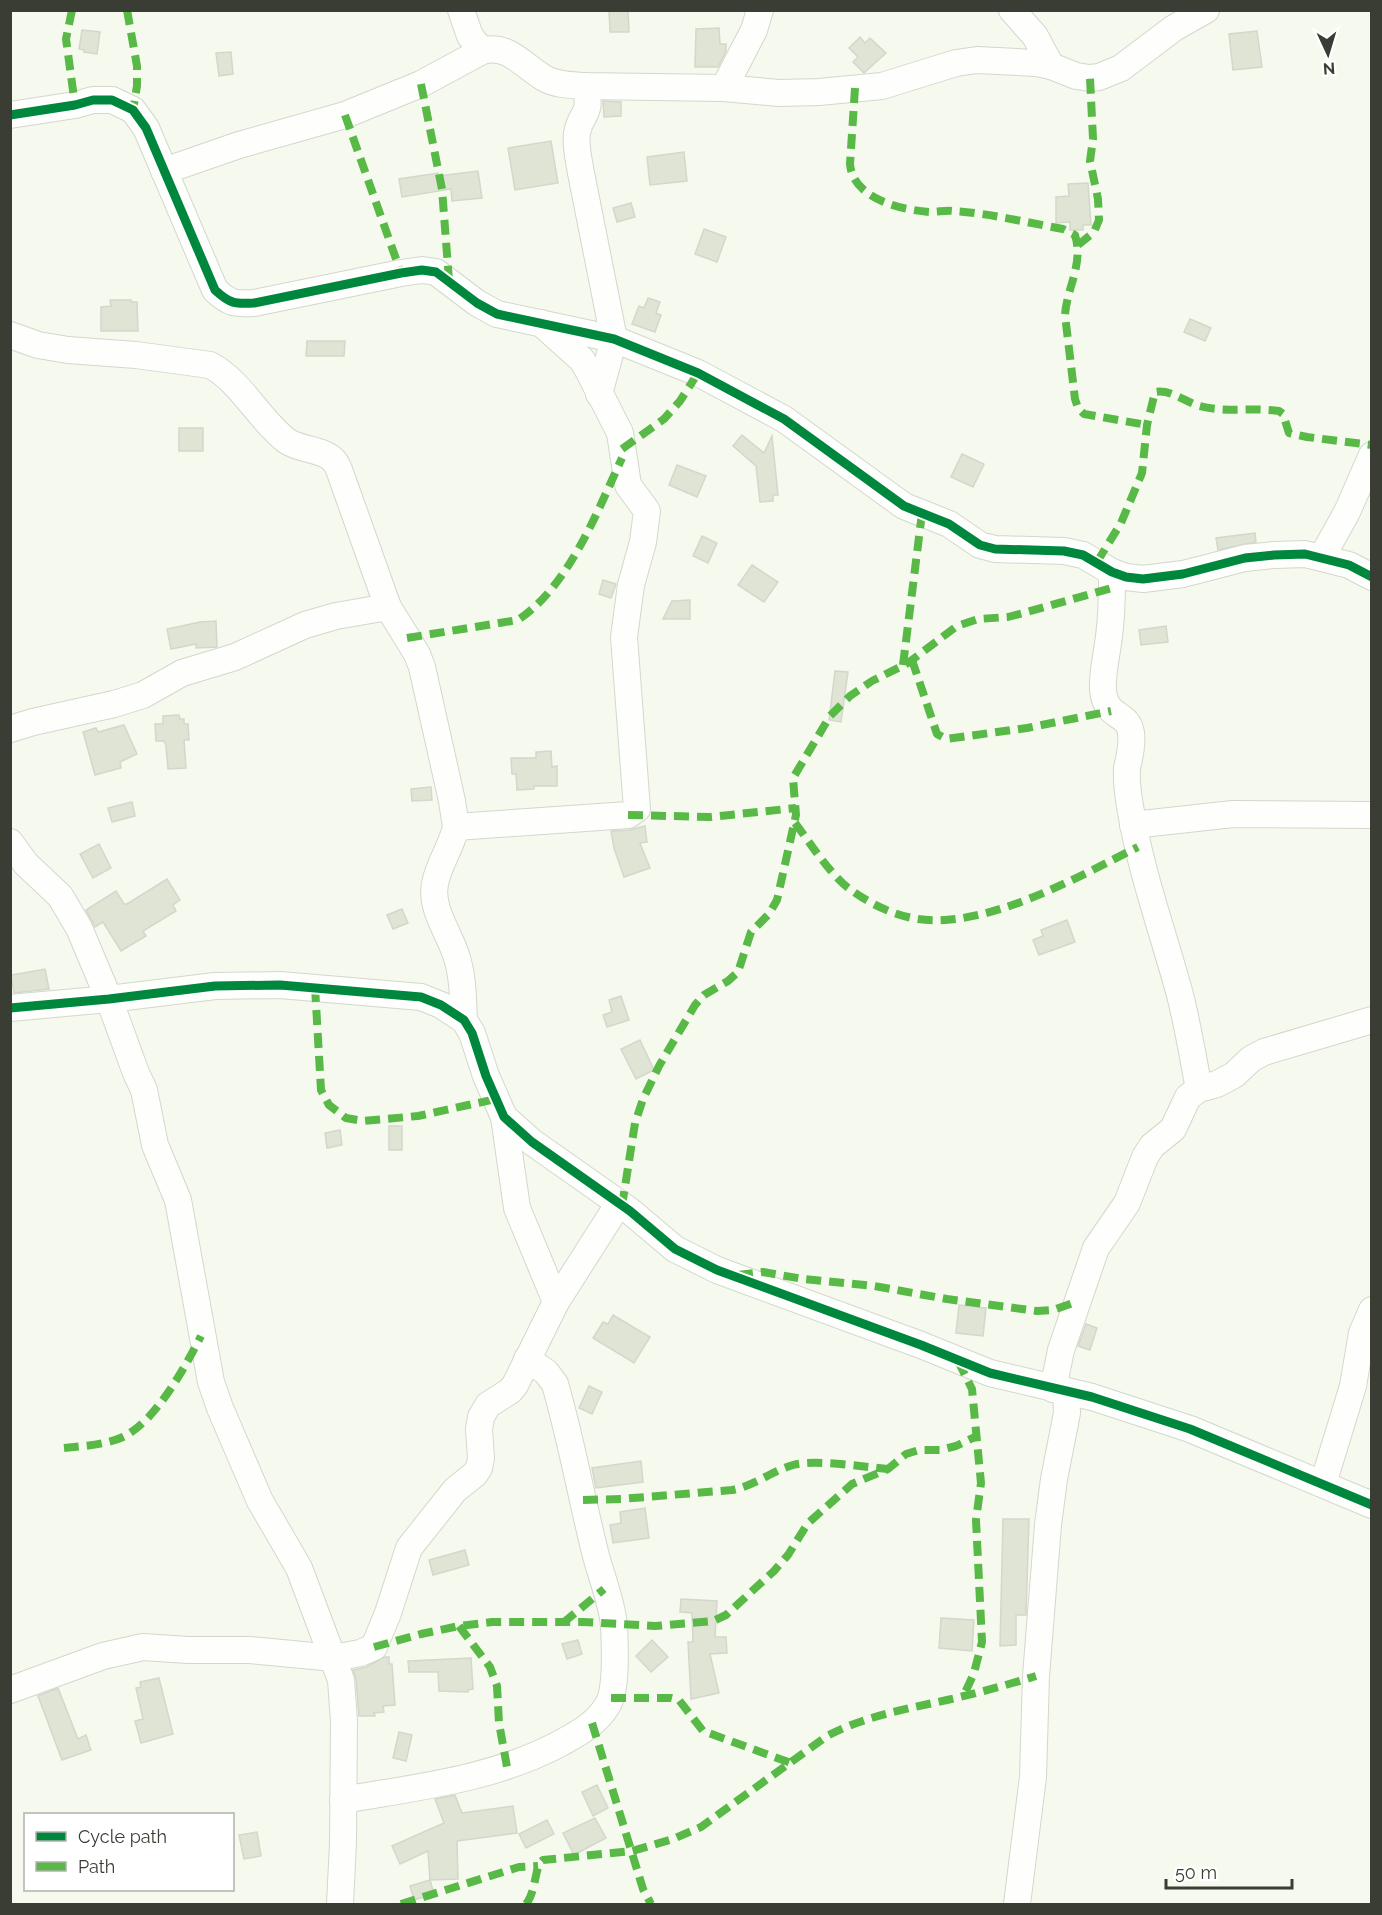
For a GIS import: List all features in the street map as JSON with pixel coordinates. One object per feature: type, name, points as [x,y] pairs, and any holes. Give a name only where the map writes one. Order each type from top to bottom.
[{"type":"street","points":[[461,10],[470,36],[482,51]]},
{"type":"street","points":[[724,88],[754,30],[760,10]]},
{"type":"street","points":[[1012,10],[1035,36],[1051,66]]},
{"type":"street","points":[[165,171],[239,145],[345,115],[421,84],[491,48],[514,56],[544,78],[564,84],[585,86],[724,88],[779,93],[819,92],[882,86],[956,63],[977,60],[1027,62],[1051,66],[1076,76],[1090,78],[1099,77],[1121,68],[1174,28],[1206,10]]},
{"type":"street","points":[[585,86],[588,106],[577,133],[577,145],[614,339],[599,394]]},
{"type":"street","points":[[10,116],[93,100],[112,100],[134,110],[146,128],[215,290],[226,301],[235,304],[254,303],[323,287],[422,270],[436,272],[487,310],[497,314],[614,339],[698,373],[784,419],[904,506],[949,524],[980,544],[995,549],[1064,551],[1083,555],[1112,572],[1126,577],[1152,579],[1255,557],[1305,554],[1349,565],[1371,577]]},
{"type":"street","points":[[456,827],[628,815],[637,808],[624,637],[631,585],[648,517],[644,505],[628,485],[620,433],[582,360],[542,323]]},
{"type":"street","points":[[10,335],[38,345],[68,350],[198,362],[220,370],[286,440],[297,447],[317,452],[334,460],[388,607],[417,654],[422,667],[456,827],[453,840],[434,884],[435,902],[457,956],[464,1020]]},
{"type":"street","points":[[1322,557],[1347,512],[1371,455]]},
{"type":"street","points":[[1112,572],[1109,637],[1103,669],[1103,692],[1106,705],[1130,726],[1132,749],[1127,770],[1127,788],[1133,825],[1157,920],[1180,997],[1200,1089]]},
{"type":"street","points":[[10,729],[142,695],[182,673],[255,649],[305,625],[336,616],[388,607]]},
{"type":"street","points":[[1133,825],[1233,814],[1371,815]]},
{"type":"street","points":[[10,842],[26,864],[60,896],[79,928],[109,999],[144,1090],[155,1145],[178,1200],[211,1382],[260,1501],[299,1568],[341,1680],[343,1800],[340,1905]]},
{"type":"street","points":[[10,1008],[215,986],[280,985],[421,997],[441,1005],[464,1020],[472,1033],[486,1076],[504,1117],[517,1208],[556,1302]]},
{"type":"street","points":[[1017,1905],[1032,1787],[1036,1676],[1048,1525],[1067,1413],[1059,1390],[1061,1350],[1096,1248],[1127,1203],[1145,1157],[1152,1146],[1173,1129],[1188,1097],[1200,1089],[1217,1084],[1234,1075],[1251,1059],[1264,1052],[1371,1020]]},
{"type":"street","points":[[504,1117],[532,1142],[619,1203],[675,1249],[717,1270],[921,1345],[990,1373],[1092,1397],[1190,1429],[1371,1505]]},
{"type":"street","points":[[10,1690],[103,1656],[143,1647],[250,1650],[334,1658],[360,1653],[375,1647],[409,1548],[455,1490],[479,1468],[481,1417],[488,1406],[515,1385],[556,1302],[619,1203]]},
{"type":"street","points":[[1323,1484],[1353,1386],[1362,1333],[1371,1310]]},
{"type":"street","points":[[343,1800],[462,1780],[494,1771],[545,1751],[583,1731],[599,1717],[608,1705],[614,1690],[614,1624],[555,1384],[546,1372],[527,1359]]},
{"type":"building","points":[[609,10],[628,10],[629,32],[610,32]]},
{"type":"building","points":[[719,28],[720,44],[726,44],[726,51],[718,67],[695,67],[696,29]]},
{"type":"building","points":[[82,30],[100,32],[97,54],[79,49]]},
{"type":"building","points":[[1257,31],[1262,67],[1233,70],[1229,34]]},
{"type":"building","points":[[860,37],[865,43],[870,38],[886,53],[864,73],[853,62],[858,57],[849,48]]},
{"type":"building","points":[[231,52],[233,74],[219,76],[216,53]]},
{"type":"building","points":[[603,101],[621,102],[621,116],[604,117]]},
{"type":"building","points":[[551,141],[558,183],[515,190],[508,148]]},
{"type":"building","points":[[684,152],[687,181],[650,185],[647,157]]},
{"type":"building","points":[[478,171],[482,198],[452,201],[451,189],[402,197],[399,179],[438,173],[438,176]]},
{"type":"building","points":[[1088,183],[1091,225],[1083,225],[1083,230],[1070,230],[1070,222],[1056,223],[1056,197],[1069,196],[1068,184]]},
{"type":"building","points":[[631,203],[635,217],[617,222],[613,208]]},
{"type":"building","points":[[704,229],[726,237],[717,262],[695,254]]},
{"type":"building","points":[[648,298],[660,302],[656,313],[661,315],[655,332],[632,324],[639,306],[644,308]]},
{"type":"building","points":[[110,300],[137,302],[138,331],[101,331],[101,307],[111,306]]},
{"type":"building","points":[[1190,319],[1211,328],[1205,341],[1184,332]]},
{"type":"building","points":[[307,341],[345,341],[344,356],[306,356]]},
{"type":"building","points":[[179,428],[203,428],[203,451],[179,451]]},
{"type":"building","points":[[742,435],[764,453],[772,436],[778,495],[773,495],[773,501],[760,502],[756,466],[733,446]]},
{"type":"building","points":[[962,454],[984,464],[973,487],[951,477]]},
{"type":"building","points":[[677,465],[706,476],[697,497],[669,485]]},
{"type":"building","points":[[1255,533],[1256,542],[1218,550],[1216,538]]},
{"type":"building","points":[[702,536],[717,543],[708,563],[693,556]]},
{"type":"building","points":[[752,565],[778,582],[764,602],[738,585]]},
{"type":"building","points":[[603,580],[616,584],[611,598],[599,594]]},
{"type":"building","points":[[690,600],[690,619],[663,619],[672,601]]},
{"type":"building","points":[[216,621],[217,647],[196,648],[196,644],[171,649],[167,629]]},
{"type":"building","points":[[1166,626],[1168,642],[1141,645],[1139,630]]},
{"type":"building","points":[[835,671],[848,672],[841,722],[829,720]]},
{"type":"building","points":[[179,715],[180,719],[184,719],[184,724],[188,724],[189,740],[184,740],[186,768],[168,769],[166,746],[164,741],[156,741],[155,724],[163,724],[163,716]]},
{"type":"building","points":[[124,725],[137,754],[120,762],[121,768],[95,775],[83,732],[96,728],[98,732]]},
{"type":"building","points":[[551,751],[552,767],[557,766],[557,786],[534,786],[534,789],[517,790],[516,774],[512,774],[511,758],[536,758],[536,752]]},
{"type":"building","points":[[431,787],[432,800],[412,801],[411,789]]},
{"type":"building","points":[[132,802],[135,816],[112,822],[108,808]]},
{"type":"building","points":[[645,826],[647,842],[640,843],[650,868],[624,877],[611,831]]},
{"type":"building","points":[[99,844],[111,868],[93,878],[80,854]]},
{"type":"building","points":[[167,879],[180,900],[173,905],[176,911],[143,931],[146,936],[121,951],[103,922],[95,927],[86,910],[116,891],[124,904],[127,904]]},
{"type":"building","points":[[402,909],[408,923],[393,929],[387,915]]},
{"type":"building","points":[[1067,920],[1075,942],[1039,955],[1033,940],[1043,936],[1041,930]]},
{"type":"building","points":[[45,969],[49,989],[14,993],[11,975]]},
{"type":"building","points":[[621,996],[629,1020],[607,1027],[603,1015],[612,1012],[609,1000]]},
{"type":"building","points":[[640,1040],[654,1070],[636,1079],[621,1049]]},
{"type":"building","points":[[389,1126],[402,1126],[402,1150],[389,1150]]},
{"type":"building","points":[[340,1130],[342,1145],[327,1148],[325,1133]]},
{"type":"building","points":[[959,1305],[986,1308],[983,1336],[956,1333]]},
{"type":"building","points":[[613,1315],[650,1337],[634,1363],[593,1338],[603,1322],[608,1324]]},
{"type":"building","points":[[1086,1324],[1097,1328],[1090,1350],[1078,1346]]},
{"type":"building","points":[[589,1386],[602,1392],[592,1414],[579,1408]]},
{"type":"building","points":[[641,1461],[643,1482],[596,1488],[592,1468]]},
{"type":"building","points":[[645,1508],[649,1538],[613,1543],[610,1525],[621,1523],[620,1512]]},
{"type":"building","points":[[1003,1519],[1029,1519],[1026,1615],[1016,1615],[1016,1645],[1000,1646]]},
{"type":"building","points":[[465,1550],[469,1565],[433,1575],[429,1560]]},
{"type":"building","points":[[681,1599],[717,1601],[715,1637],[726,1637],[727,1653],[710,1654],[719,1693],[691,1699],[688,1642],[693,1642],[692,1613],[680,1612]]},
{"type":"building","points":[[941,1618],[974,1620],[972,1651],[939,1648]]},
{"type":"building","points":[[578,1640],[582,1654],[567,1659],[562,1644]]},
{"type":"building","points":[[652,1640],[668,1657],[651,1672],[636,1656]]},
{"type":"building","points":[[384,1657],[389,1657],[389,1664],[392,1664],[395,1705],[383,1706],[384,1712],[374,1713],[375,1716],[359,1716],[356,1679],[353,1670],[366,1667]]},
{"type":"building","points":[[471,1658],[473,1689],[468,1692],[439,1691],[438,1672],[409,1672],[408,1661]]},
{"type":"building","points":[[159,1678],[173,1734],[141,1743],[135,1721],[143,1719],[136,1688],[141,1687],[140,1682]]},
{"type":"building","points":[[58,1688],[78,1739],[86,1735],[91,1750],[62,1760],[38,1696]]},
{"type":"building","points":[[399,1732],[412,1735],[406,1761],[393,1758]]},
{"type":"building","points":[[597,1785],[608,1808],[593,1816],[582,1792]]},
{"type":"building","points":[[455,1795],[462,1813],[513,1806],[517,1833],[457,1841],[458,1879],[430,1880],[428,1851],[400,1864],[392,1846],[444,1823],[435,1799]]},
{"type":"building","points":[[595,1818],[606,1838],[574,1855],[563,1833]]},
{"type":"building","points":[[547,1820],[554,1834],[526,1848],[519,1834]]},
{"type":"building","points":[[257,1832],[261,1856],[244,1859],[239,1835]]},
{"type":"building","points":[[430,1880],[434,1894],[414,1900],[410,1886]]},
{"type":"marked path","points":[[72,10],[66,39],[75,105]]},
{"type":"marked path","points":[[127,10],[137,66],[137,86],[133,110]]},
{"type":"marked path","points":[[1078,245],[1094,232],[1099,220],[1098,199],[1090,161],[1093,139],[1090,78]]},
{"type":"marked path","points":[[421,84],[442,189],[449,280]]},
{"type":"marked path","points":[[855,88],[850,164],[853,176],[869,194],[906,209],[994,216],[1063,229],[1075,235],[1078,256],[1065,315],[1078,408],[1084,414],[1147,425]]},
{"type":"marked path","points":[[345,115],[401,273]]},
{"type":"marked path","points":[[622,449],[664,419],[680,401],[698,373]]},
{"type":"marked path","points":[[1097,562],[1121,523],[1142,473],[1147,425],[1155,392],[1172,394],[1209,408],[1279,411],[1283,414],[1289,433],[1372,445]]},
{"type":"marked path","points":[[407,638],[518,620],[536,605],[567,568],[580,546],[622,458]]},
{"type":"marked path","points":[[903,665],[922,513]]},
{"type":"marked path","points":[[622,1206],[635,1123],[643,1099],[659,1066],[695,1005],[704,995],[728,981],[738,972],[751,932],[769,914],[777,900],[796,815],[793,778],[830,716],[850,696],[872,681],[908,663],[957,626],[978,619],[1008,617],[1112,588]]},
{"type":"marked path","points":[[912,660],[937,734],[946,739],[1027,728],[1111,711]]},
{"type":"marked path","points":[[628,815],[710,817],[796,808]]},
{"type":"marked path","points":[[795,823],[826,865],[847,887],[881,908],[918,919],[945,920],[1002,909],[1060,886],[1138,847]]},
{"type":"marked path","points":[[315,987],[321,1090],[329,1105],[346,1118],[363,1121],[418,1116],[496,1099]]},
{"type":"marked path","points":[[738,1275],[763,1272],[1037,1311],[1053,1310],[1076,1302]]},
{"type":"marked path","points":[[64,1448],[109,1442],[135,1429],[147,1419],[168,1392],[201,1336]]},
{"type":"marked path","points":[[958,1361],[972,1389],[981,1483],[976,1520],[982,1642],[974,1673],[964,1695]]},
{"type":"marked path","points":[[374,1647],[421,1634],[492,1622],[583,1622],[655,1626],[713,1621],[726,1615],[774,1571],[788,1555],[808,1523],[852,1484],[888,1469],[906,1454],[919,1450],[940,1450],[956,1446],[977,1436]]},
{"type":"marked path","points":[[583,1500],[732,1490],[802,1463],[888,1469]]},
{"type":"marked path","points":[[563,1623],[604,1589]]},
{"type":"marked path","points":[[459,1626],[490,1667],[497,1686],[499,1723],[507,1767]]},
{"type":"marked path","points":[[526,1904],[532,1892],[538,1867],[543,1860],[632,1851],[673,1839],[701,1827],[827,1736],[841,1729],[886,1714],[969,1695],[1036,1676]]},
{"type":"marked path","points":[[611,1698],[679,1700],[703,1731],[791,1763]]},
{"type":"marked path","points":[[592,1723],[643,1889],[651,1904]]},
{"type":"marked path","points":[[401,1904],[519,1867],[538,1866]]},
{"type":"cycle path","points":[[10,115],[93,100],[112,100],[133,110],[146,128],[215,290],[233,302],[254,303],[401,273],[422,270],[436,272],[477,303],[497,314],[614,339],[698,373],[784,419],[904,506],[949,524],[980,545],[995,549],[1064,551],[1083,555],[1112,572],[1126,577],[1143,579],[1183,574],[1245,558],[1305,554],[1349,565],[1372,577]]},
{"type":"cycle path","points":[[10,1008],[215,986],[280,985],[421,997],[441,1005],[464,1020],[472,1033],[486,1076],[504,1117],[532,1142],[630,1211],[675,1249],[717,1270],[921,1345],[990,1373],[1092,1397],[1190,1429],[1372,1505]]}]
